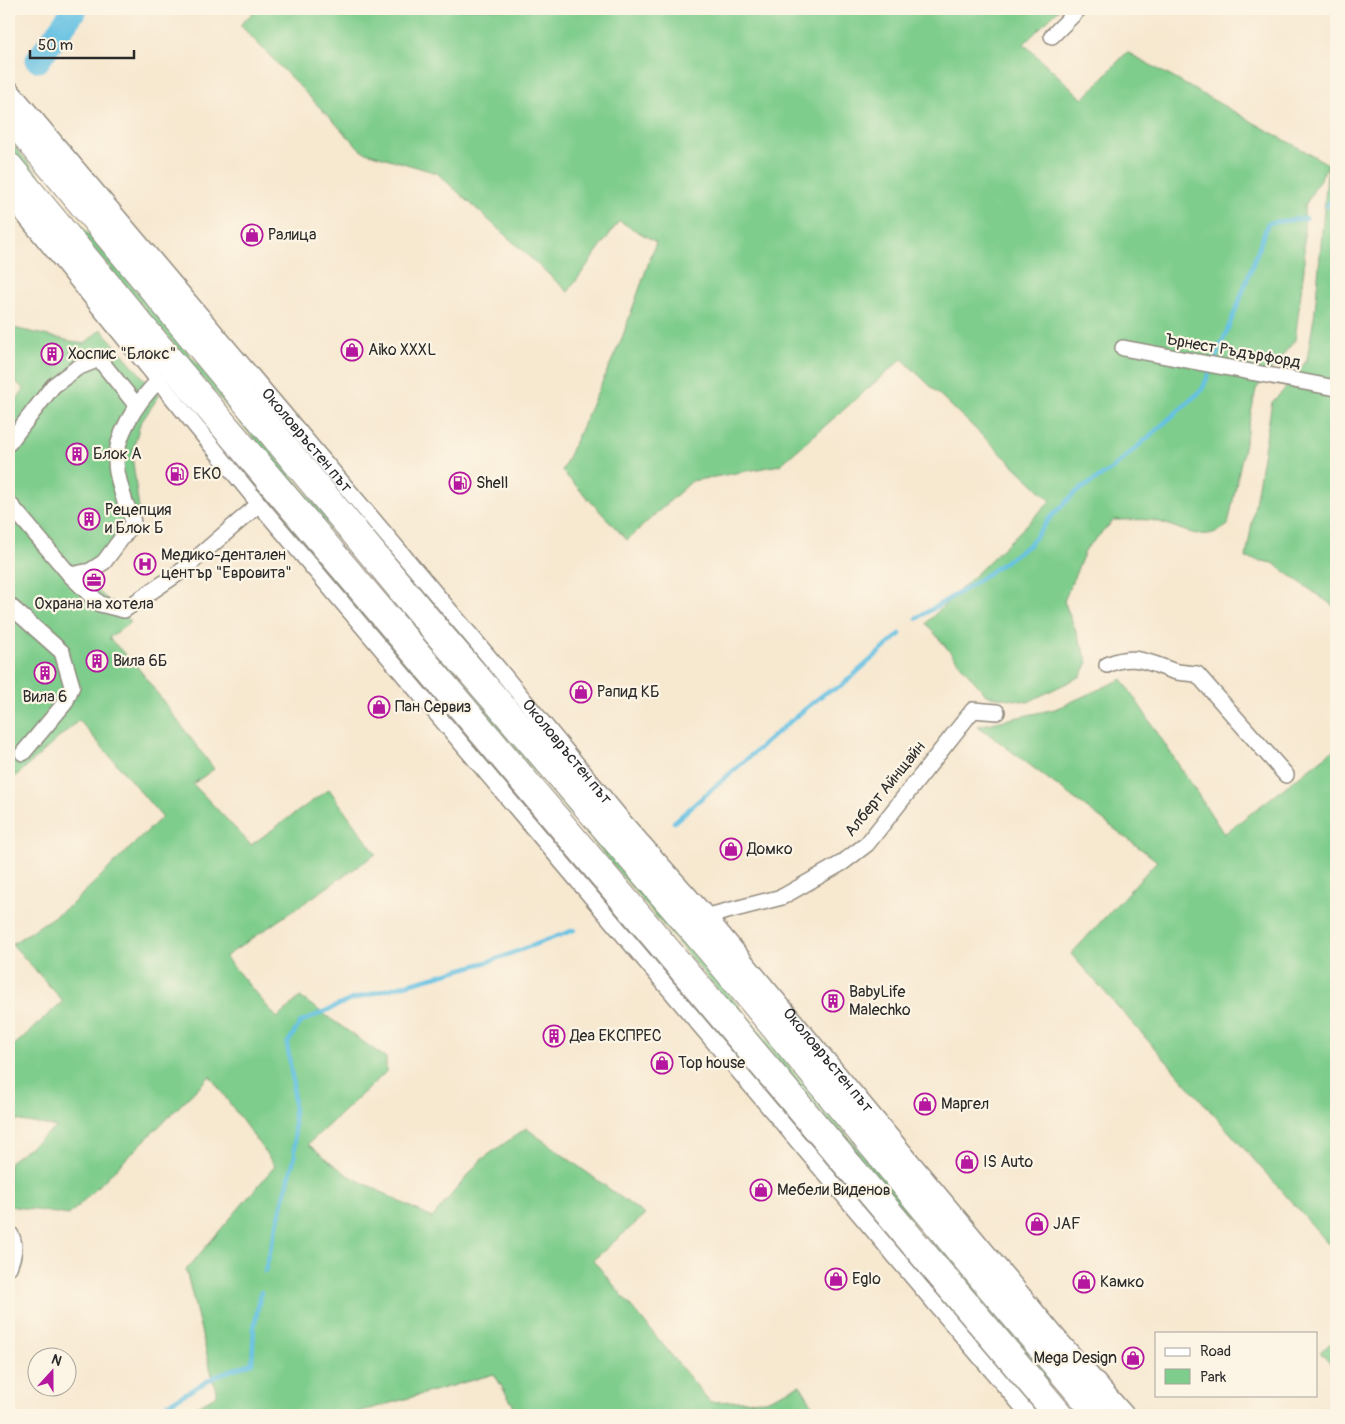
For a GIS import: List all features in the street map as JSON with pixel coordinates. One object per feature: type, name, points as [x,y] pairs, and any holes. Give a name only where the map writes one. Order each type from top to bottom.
[{"type":"highway","name":"Околовръстен път","points":[[9,115],[438,634],[711,950],[966,1260],[1099,1415]]},
{"type":"highway","points":[[9,166],[198,395],[1059,1415]]},
{"type":"highway","points":[[9,184],[64,231]]},
{"type":"street","points":[[1052,36],[1079,9]]},
{"type":"street","name":"Околовръстен път","points":[[9,87],[489,657],[627,825],[708,916],[1059,1338],[1127,1415]]},
{"type":"street","points":[[9,197],[260,504],[1029,1415]]},
{"type":"street","name":"Ърнест Ръдърфорд","points":[[1123,348],[1336,388]]},
{"type":"street","points":[[9,443],[53,386],[77,368],[99,359],[137,406]]},
{"type":"street","points":[[70,575],[90,571],[104,562],[133,523],[132,515],[125,502],[116,471],[118,449],[125,428],[137,406],[158,380]]},
{"type":"street","points":[[9,503],[70,575],[100,604],[124,610],[183,570],[260,504]]},
{"type":"street","points":[[9,606],[62,652],[72,686],[65,704],[23,753]]},
{"type":"street","points":[[1107,665],[1117,660],[1133,659],[1152,662],[1174,672],[1197,674],[1286,775]]},
{"type":"street","name":"Алберт Айнщайн","points":[[708,916],[782,897],[842,863],[866,844],[973,710],[997,712]]},
{"type":"street","points":[[9,1232],[14,1239],[13,1255],[9,1267]]},
{"type":"green space","points":[[257,9],[1059,9],[1024,44],[1083,99],[1127,52],[1328,164],[1336,142],[1336,608],[1273,563],[1246,558],[1272,402],[1285,389],[1307,360],[1315,311],[1328,165],[1304,207],[1304,268],[1295,340],[1256,389],[1228,525],[1218,531],[1199,534],[1150,520],[1114,520],[1086,549],[1064,601],[1088,662],[1081,676],[1028,702],[986,695],[926,623],[1051,501],[902,359],[780,465],[692,481],[627,540],[562,471],[622,338],[656,242],[619,221],[568,292],[437,173],[362,151],[240,25]]},
{"type":"green space","points":[[9,140],[1083,1415],[1076,1415],[9,148]]},
{"type":"green space","points":[[109,305],[474,742],[515,798],[159,375]]},
{"type":"green space","points":[[9,327],[84,344],[101,329],[159,396],[140,424],[132,454],[139,510],[134,525],[88,581],[131,622],[109,638],[136,665],[214,769],[193,784],[251,845],[329,789],[376,854],[225,957],[277,1018],[300,997],[386,1058],[386,1072],[308,1144],[346,1174],[432,1218],[481,1160],[526,1128],[645,1215],[593,1260],[710,1402],[766,1400],[800,1385],[819,1415],[519,1415],[494,1374],[348,1415],[182,1415],[217,1395],[186,1270],[275,1166],[210,1076],[69,1215],[9,1206],[9,1162],[57,1127],[9,1119],[9,1050],[63,1001],[12,944],[70,906],[162,817],[79,720],[9,782],[9,411],[24,389],[9,376]]},
{"type":"green space","points":[[1122,679],[1224,834],[1336,748],[1336,1252],[1071,954],[1157,861],[978,726],[1055,709]]},
{"type":"green space","points":[[742,1067],[788,1112],[1044,1415],[1036,1415]]},
{"type":"green space","points":[[1336,1339],[1336,1370],[1320,1352]]},
{"type":"waterway","points":[[38,60],[75,9]]},
{"type":"waterway","points":[[1327,206],[1336,195]]},
{"type":"waterway","points":[[917,618],[967,588],[1029,545],[1050,518],[1075,493],[1112,469],[1202,390],[1237,307],[1268,223],[1306,218]]},
{"type":"waterway","points":[[674,822],[793,719],[825,693],[840,687],[900,634]]},
{"type":"waterway","points":[[265,1271],[295,1155],[293,1083],[287,1044],[301,1022],[350,1000],[491,961],[574,930]]},
{"type":"waterway","points":[[148,1415],[220,1374],[252,1363],[254,1328],[261,1292]]},
{"type":"place","name":"Ралица","points":[[252,235]]},
{"type":"place","name":"Aiko XXXL","points":[[352,350]]},
{"type":"place","name":"Хоспис \"Блокс\"","points":[[52,354]]},
{"type":"place","name":"Блок А","points":[[77,454]]},
{"type":"place","name":"EKO","points":[[177,474]]},
{"type":"place","name":"Shell","points":[[460,483]]},
{"type":"place","name":"Рецепция и Блок Б","points":[[89,519]]},
{"type":"place","name":"Медико-дентален център \"Евровита\"","points":[[145,564]]},
{"type":"place","name":"Охрана на хотела","points":[[94,580]]},
{"type":"place","name":"Вила 6Б","points":[[97,661]]},
{"type":"place","name":"Вила 6","points":[[45,673]]},
{"type":"place","name":"Рапид КБ","points":[[581,692]]},
{"type":"place","name":"Пан Сервиз","points":[[379,707]]},
{"type":"place","name":"Домко","points":[[731,849]]},
{"type":"place","name":"BabyLife Malechko","points":[[833,1001]]},
{"type":"place","name":"Деа ЕКСПРЕС","points":[[554,1036]]},
{"type":"place","name":"Top house","points":[[662,1063]]},
{"type":"place","name":"Маргел","points":[[925,1104]]},
{"type":"place","name":"IS Auto","points":[[967,1162]]},
{"type":"place","name":"Мебели Виденов","points":[[761,1190]]},
{"type":"place","name":"JAF","points":[[1037,1224]]},
{"type":"place","name":"Eglo","points":[[836,1279]]},
{"type":"place","name":"Камко","points":[[1084,1282]]},
{"type":"place","name":"Mega Design","points":[[1133,1358]]}]
